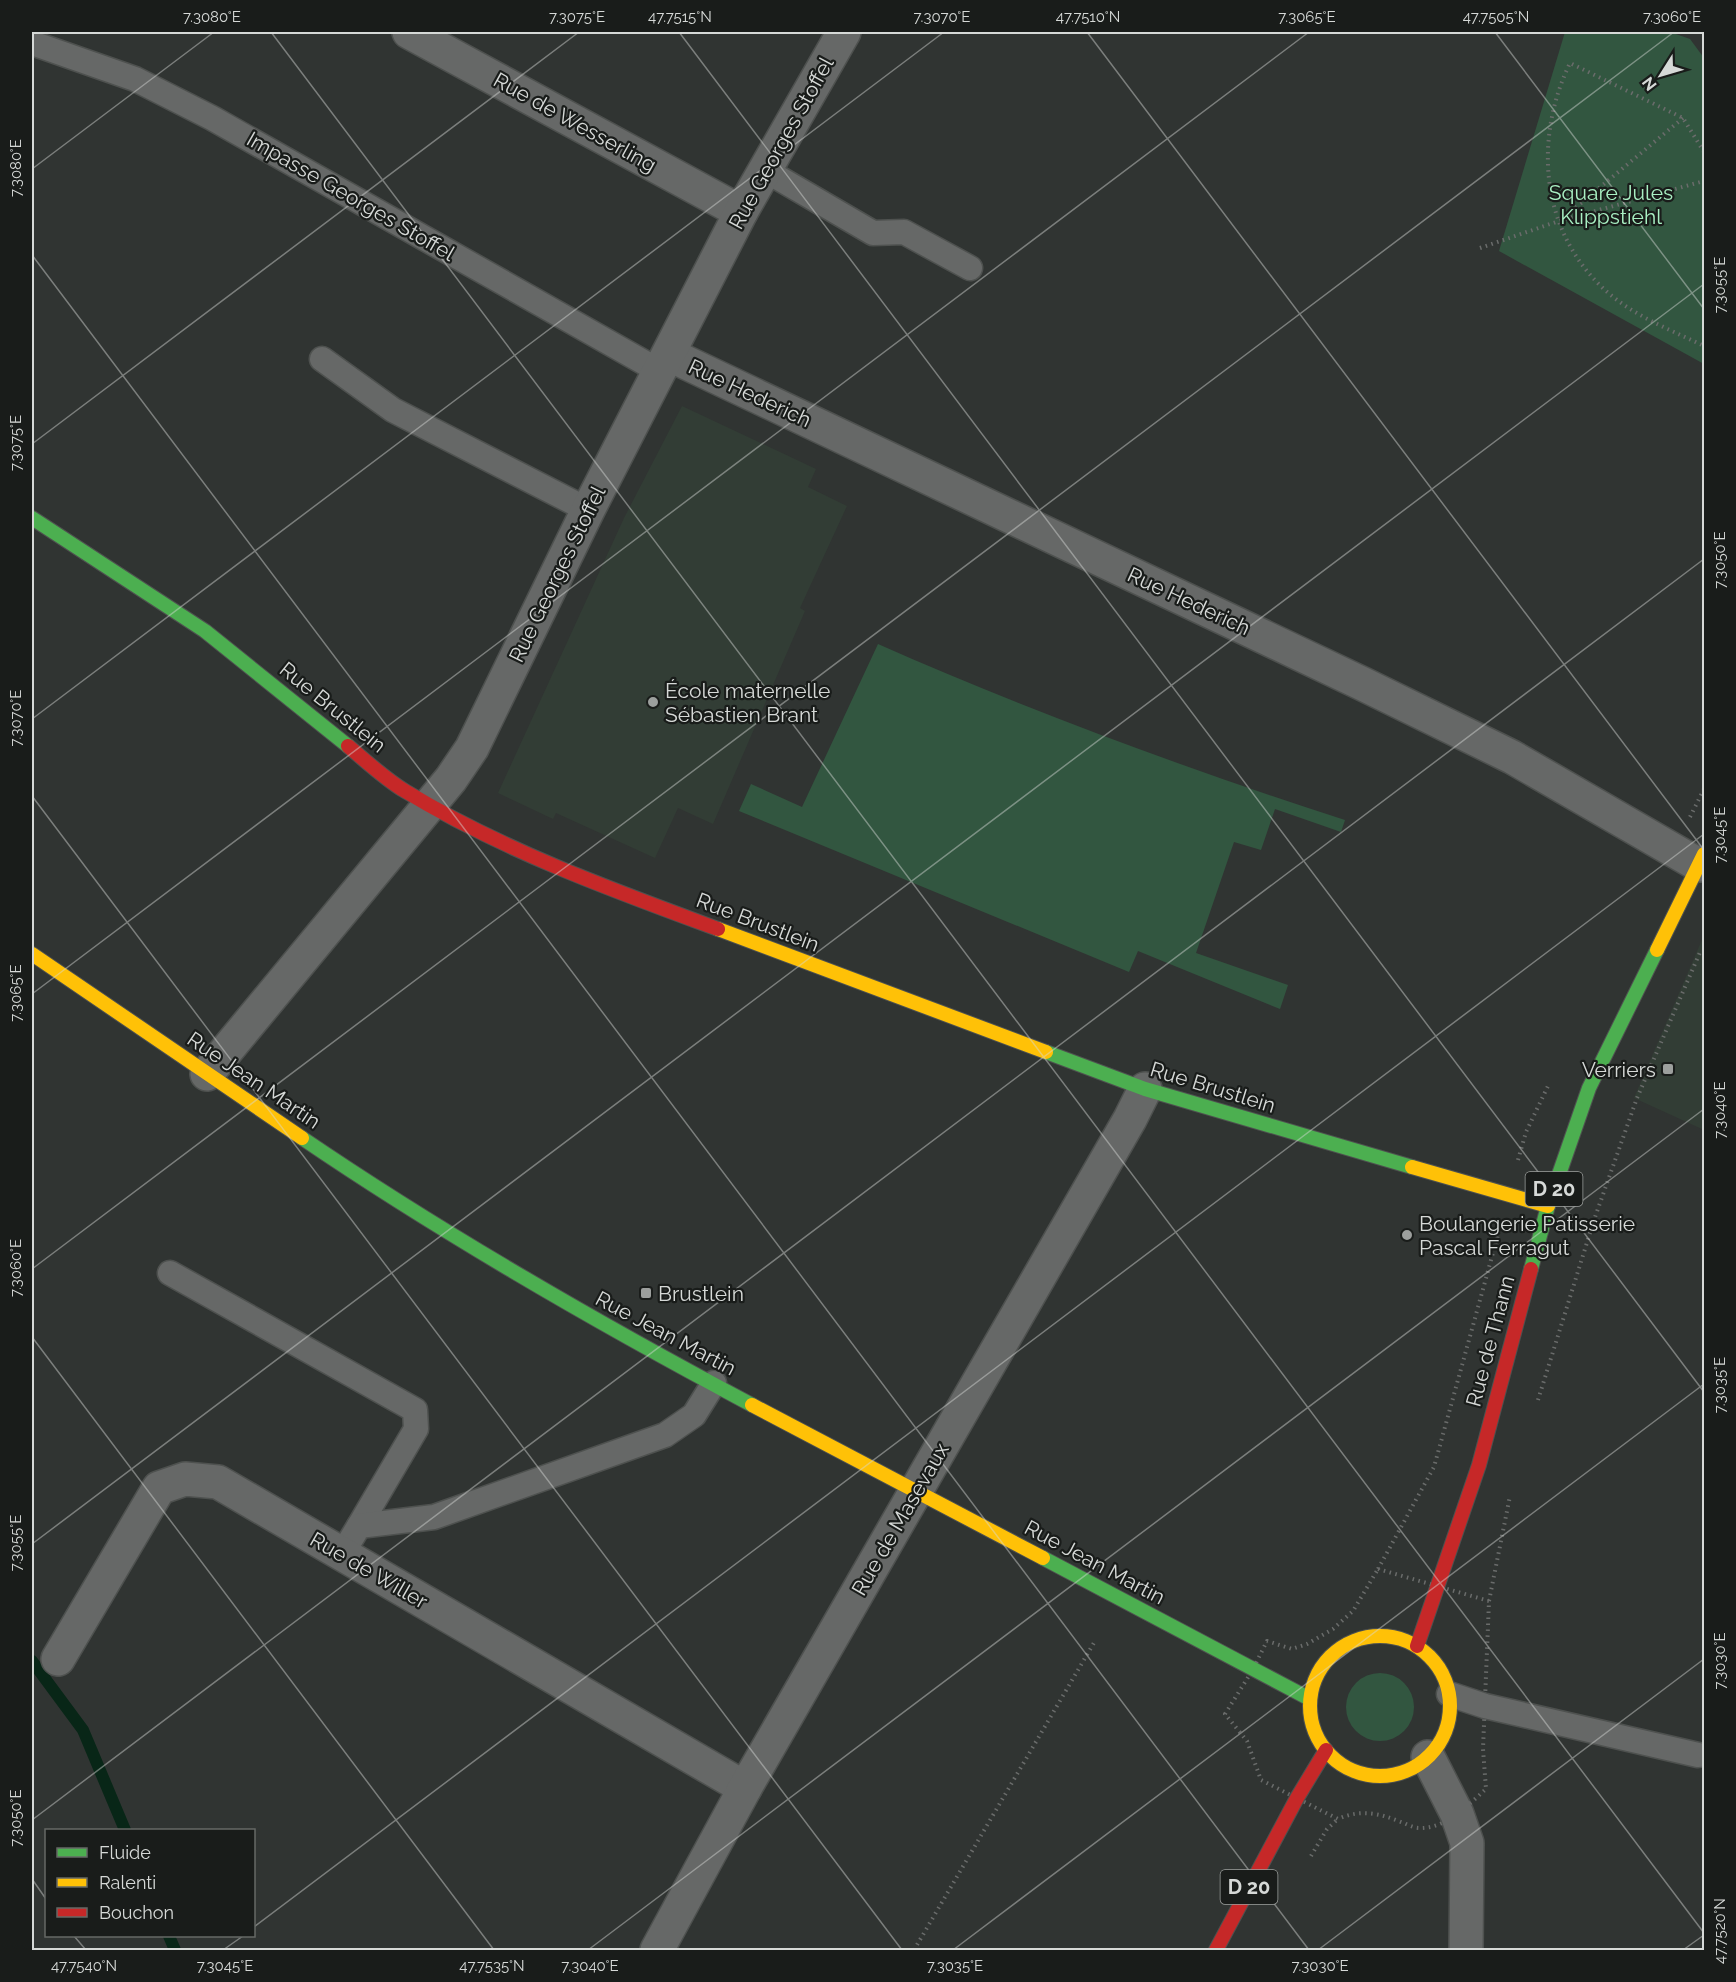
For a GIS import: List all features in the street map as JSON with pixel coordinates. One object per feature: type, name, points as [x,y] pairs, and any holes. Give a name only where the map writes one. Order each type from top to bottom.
[{"type":"main road","name":"Rue Brustlein","points":[[32,518],[205,631],[403,790],[495,838],[680,915],[1145,1089],[1548,1206]]},
{"type":"main road","name":"Rue de Thann","points":[[1417,1646],[1479,1465],[1548,1206],[1589,1088],[1702,860]]},
{"type":"main road","name":"Rue Jean Martin","points":[[32,954],[389,1197],[622,1336],[917,1490],[1252,1671],[1310,1699]]},
{"type":"main road","points":[[1378,1636],[1400,1638],[1417,1646],[1438,1667],[1449,1694],[1449,1714],[1444,1736],[1428,1757],[1404,1772],[1386,1775],[1369,1775],[1352,1770],[1326,1750],[1314,1726],[1310,1699],[1320,1669],[1344,1645],[1378,1636]]},
{"type":"main road","name":"D 20","points":[[1216,1950],[1297,1798],[1326,1750]]},
{"type":"street","name":"Rue de Wesserling","points":[[409,32],[741,212]]},
{"type":"street","name":"Rue Georges Stoffel","points":[[207,1074],[430,805],[472,748],[588,510],[665,364],[741,212],[844,32]]},
{"type":"street","name":"Rue Hederich","points":[[665,364],[1469,736],[1702,860]]},
{"type":"street","name":"Rue de Masevaux","points":[[657,1950],[745,1788],[1130,1119],[1145,1089]]},
{"type":"street","name":"Rue de Willer","points":[[58,1659],[159,1488],[185,1479],[218,1482],[745,1788]]},
{"type":"street","points":[[1428,1757],[1465,1832],[1469,1858],[1466,1950]]},
{"type":"lane","name":"Impasse Georges Stoffel","points":[[32,43],[135,79],[212,118],[665,364]]},
{"type":"lane","points":[[765,170],[873,233],[904,232],[970,268]]},
{"type":"lane","points":[[322,359],[393,410],[588,510]]},
{"type":"lane","points":[[170,1273],[415,1410],[416,1429],[342,1554]]},
{"type":"lane","points":[[359,1526],[435,1517],[665,1435],[694,1415],[714,1383]]},
{"type":"lane","points":[[1449,1694],[1485,1706],[1698,1755]]},
{"type":"path","points":[[1704,152],[1683,118],[1570,63],[1559,87],[1547,146],[1549,189],[1571,251],[1612,295],[1648,319],[1704,346]]},
{"type":"path","points":[[1559,221],[1683,118]]},
{"type":"path","points":[[1480,248],[1559,221],[1704,181]]},
{"type":"path","name":"D 20","points":[[1537,1401],[1594,1220],[1637,1098],[1704,942]]},
{"type":"path","points":[[1489,1601],[1378,1569],[1353,1611],[1333,1629],[1307,1644],[1292,1648],[1267,1641],[1252,1671],[1225,1714],[1247,1741],[1261,1780],[1338,1819],[1353,1812],[1370,1813],[1417,1828],[1436,1826],[1457,1814],[1486,1789],[1483,1749],[1489,1601],[1512,1487]]},
{"type":"path","points":[[914,1950],[1095,1641]]},
{"type":"shaded area","name":"École maternelle Sébastien Brant","points":[[682,406],[816,469],[808,487],[847,506],[800,608],[805,611],[713,824],[678,808],[655,858],[556,813],[553,819],[498,793],[624,518]]},
{"type":"shaded area","points":[[1704,935],[1704,1130],[1634,1098]]},
{"type":"green space","name":"Square Jules Klippstiehl","points":[[1565,32],[1670,32],[1690,39],[1704,58],[1704,364],[1499,251]]},
{"type":"green space","points":[[878,644],[993,693],[1109,738],[1345,820],[1341,832],[1275,809],[1261,850],[1234,842],[1196,953],[1288,985],[1280,1009],[1138,951],[1129,972],[739,811],[751,784],[802,807]]},
{"type":"green space","points":[[1380,1673],[1393,1676],[1404,1683],[1411,1694],[1414,1707],[1411,1720],[1404,1731],[1393,1738],[1380,1741],[1367,1738],[1356,1731],[1349,1720],[1346,1707],[1349,1694],[1356,1683],[1367,1676]]},
{"type":"waterway","points":[[32,1661],[83,1730],[125,1829]]},
{"type":"waterway","points":[[169,1937],[175,1950]]},
{"type":"traffic: fast","points":[[32,518],[205,631],[348,746]]},
{"type":"traffic: fast","points":[[1531,1269],[1548,1206],[1589,1088],[1657,950]]},
{"type":"traffic: fast","points":[[1046,1052],[1145,1089],[1412,1167]]},
{"type":"traffic: fast","points":[[302,1138],[411,1210],[523,1278],[752,1405]]},
{"type":"traffic: fast","points":[[1043,1558],[1310,1699]]},
{"type":"traffic: slow","points":[[1657,950],[1704,854]]},
{"type":"traffic: slow","points":[[718,929],[1046,1052]]},
{"type":"traffic: slow","points":[[32,954],[302,1138]]},
{"type":"traffic: slow","points":[[1412,1167],[1548,1206]]},
{"type":"traffic: slow","points":[[752,1405],[1043,1558]]},
{"type":"traffic: slow","points":[[1380,1636],[1407,1642],[1419,1648],[1429,1657],[1438,1667],[1444,1679],[1450,1706],[1444,1733],[1438,1745],[1429,1755],[1419,1764],[1407,1770],[1380,1776],[1353,1770],[1341,1764],[1331,1755],[1322,1745],[1316,1733],[1310,1706],[1316,1679],[1322,1667],[1331,1657],[1341,1648],[1353,1642],[1380,1636]]},
{"type":"traffic: jam","points":[[348,746],[398,786],[480,832],[558,868],[718,929]]},
{"type":"traffic: jam","points":[[1417,1646],[1479,1465],[1531,1269]]},
{"type":"traffic: jam","points":[[1216,1950],[1297,1798],[1326,1750]]},
{"type":"place","name":"École maternelle Sébastien Brant","points":[[653,702]]},
{"type":"place","name":"Verriers","points":[[1668,1069]]},
{"type":"place","name":"Boulangerie Patisserie Pascal Ferragut","points":[[1407,1235]]},
{"type":"place","name":"Brustlein","points":[[646,1293]]}]
